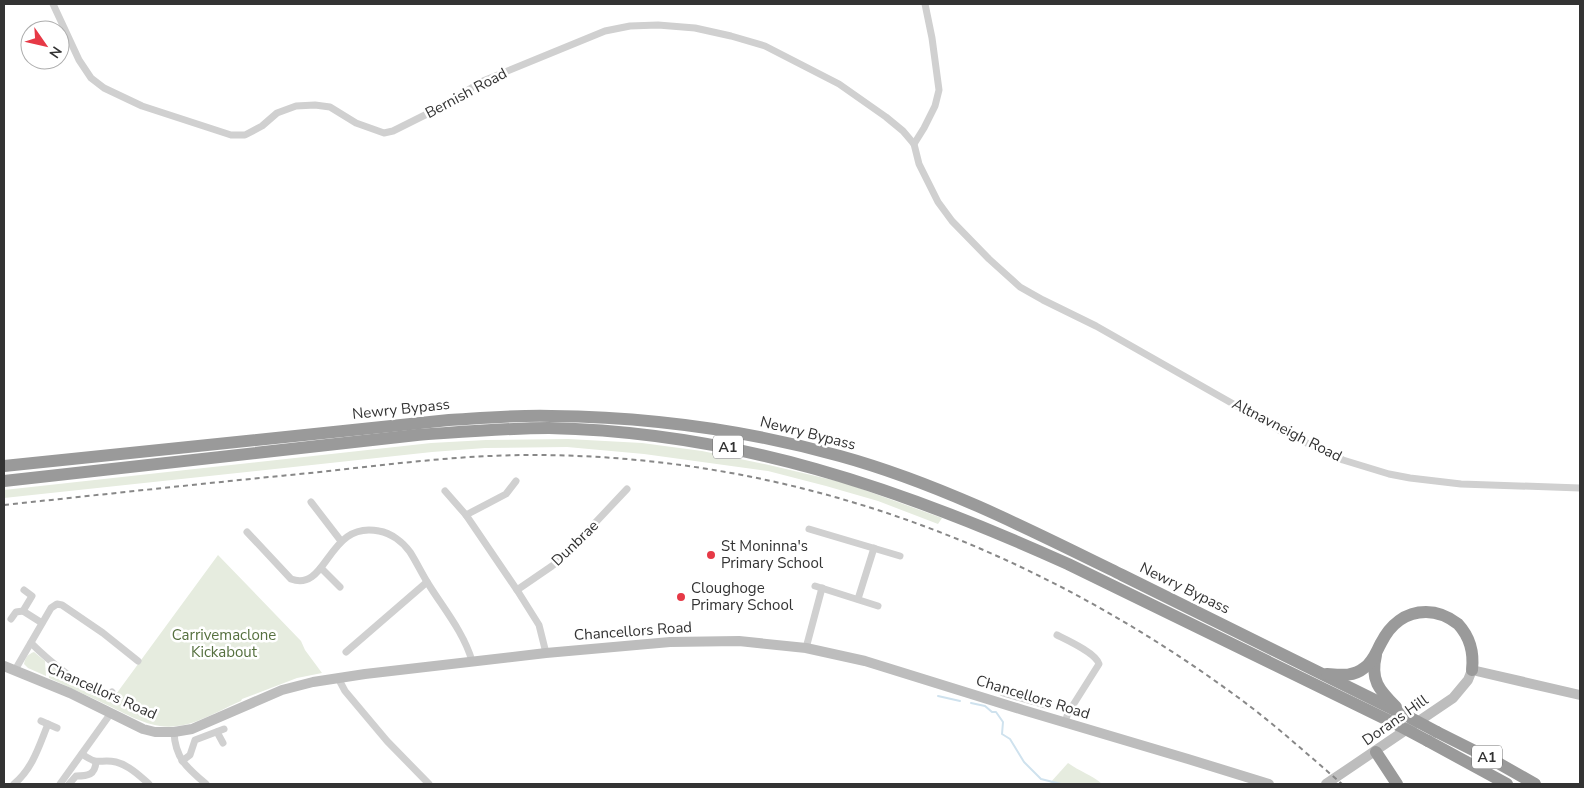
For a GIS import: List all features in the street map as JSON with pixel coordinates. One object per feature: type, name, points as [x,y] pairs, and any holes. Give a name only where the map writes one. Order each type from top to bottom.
[{"type":"highway","name":"Newry Bypass","points":[[4,466],[449,420],[502,417],[601,417],[670,423],[724,430],[791,444],[897,474],[951,494],[1072,551],[1320,673],[1433,736],[1466,762],[1506,784]]},
{"type":"highway","name":"Newry Bypass","points":[[4,480],[408,436],[484,430],[549,428],[604,431],[660,436],[709,444],[787,460],[853,479],[927,505],[1020,542],[1403,719]]},
{"type":"highway","points":[[1320,673],[1342,675],[1357,672],[1370,663],[1388,631],[1400,620],[1414,613],[1432,612],[1449,618],[1464,631],[1472,649],[1472,670]]},
{"type":"highway","points":[[1376,653],[1374,665],[1375,680],[1378,687],[1403,719]]},
{"type":"highway","name":"Newry Bypass","points":[[1433,736],[1491,758],[1535,784]]},
{"type":"highway","points":[[1376,752],[1397,784]]},
{"type":"highway","points":[[1466,762],[1488,784]]},
{"type":"street","name":"Bernish Road","points":[[52,4],[79,60],[91,78],[104,88],[142,106],[231,135],[245,135],[262,126],[278,113],[296,106],[315,105],[330,107],[356,123],[384,133],[393,131],[435,110],[483,81],[572,43],[605,31],[630,26],[658,25],[695,28],[765,46],[839,84],[886,117],[903,132],[914,144],[919,164],[938,202],[952,221],[989,259],[1020,286]]},
{"type":"street","points":[[914,144],[935,106],[939,90],[925,4]]},
{"type":"street","name":"Altnavneigh Road","points":[[1020,286],[1043,300],[1096,326],[1279,430],[1343,460],[1389,474],[1428,481],[1580,488]]},
{"type":"street","points":[[466,515],[506,494],[516,480]]},
{"type":"street","name":"Dunbrae","points":[[517,590],[557,562],[627,489]]},
{"type":"street","points":[[445,491],[466,515],[539,625],[546,653]]},
{"type":"street","points":[[311,502],[341,542]]},
{"type":"street","points":[[247,532],[291,579],[298,582],[306,581],[321,568],[341,542],[351,533],[369,529],[385,532],[399,540],[409,552],[463,637],[472,661]]},
{"type":"street","points":[[809,529],[900,556]]},
{"type":"street","points":[[858,599],[874,548]]},
{"type":"street","points":[[321,568],[340,587]]},
{"type":"street","points":[[346,652],[427,582]]},
{"type":"street","points":[[806,648],[818,587],[878,606]]},
{"type":"street","points":[[23,611],[32,596],[24,590]]},
{"type":"street","points":[[15,670],[55,601],[102,633],[138,661]]},
{"type":"street","points":[[11,619],[16,612],[23,611],[42,623]]},
{"type":"street","points":[[1057,635],[1093,655],[1099,664],[1068,713],[1065,722]]},
{"type":"street","name":"Chancellors Road","points":[[4,666],[54,686],[148,730],[174,732],[192,730],[286,689],[338,678],[472,661],[670,642],[763,642],[806,648],[866,661],[1269,784]]},
{"type":"street","points":[[31,643],[47,658],[87,688],[105,694],[112,692]]},
{"type":"street","points":[[1472,670],[1580,695]]},
{"type":"street","name":"Dorans Hill","points":[[1326,784],[1376,752],[1453,698],[1468,680],[1472,670]]},
{"type":"street","points":[[338,678],[345,691],[387,741],[429,784]]},
{"type":"street","points":[[1003,693],[1045,705]]},
{"type":"street","points":[[1023,710],[1026,700]]},
{"type":"street","points":[[60,784],[111,713]]},
{"type":"street","points":[[14,784],[26,773],[32,763],[44,722],[57,728]]},
{"type":"street","points":[[182,760],[190,755],[195,740],[224,729]]},
{"type":"street","points":[[174,732],[177,754],[206,784]]},
{"type":"street","points":[[217,732],[223,743]]},
{"type":"street","points":[[82,754],[96,762],[117,762],[132,770],[148,784]]},
{"type":"street","points":[[69,784],[76,776],[88,776],[93,772],[96,762]]},
{"type":"green space","points":[[568,439],[642,443],[702,451],[769,465],[845,483],[942,518],[938,524],[878,501],[768,471],[644,454],[567,447],[485,448],[432,452],[4,498],[4,490],[431,443]]},
{"type":"green space","name":"Carrivemaclone Kickabout","points":[[218,555],[301,641],[305,650],[322,673],[297,678],[242,699],[210,716],[185,725],[167,727],[140,720],[49,678],[48,664],[87,693],[111,701]]},
{"type":"green space","points":[[34,652],[45,661],[46,676],[28,668],[24,664],[27,656]]},
{"type":"green space","points":[[1068,763],[1094,778],[1102,784],[1050,783]]},
{"type":"waterway","points":[[938,696],[960,701]]},
{"type":"waterway","points":[[971,703],[985,706],[992,712],[996,712],[1003,722],[1002,734],[1010,739],[1024,762],[1041,779],[1061,784]]},
{"type":"waterway","points":[[1073,784],[1082,784]]},
{"type":"railway","points":[[4,505],[393,464],[504,455],[627,459],[720,471],[812,491],[901,518],[987,552],[1072,593],[1153,640],[1232,693],[1342,784]]},
{"type":"place","name":"St Moninna's Primary School","points":[[711,555]]},
{"type":"place","name":"Cloughoge Primary School","points":[[681,597]]}]
